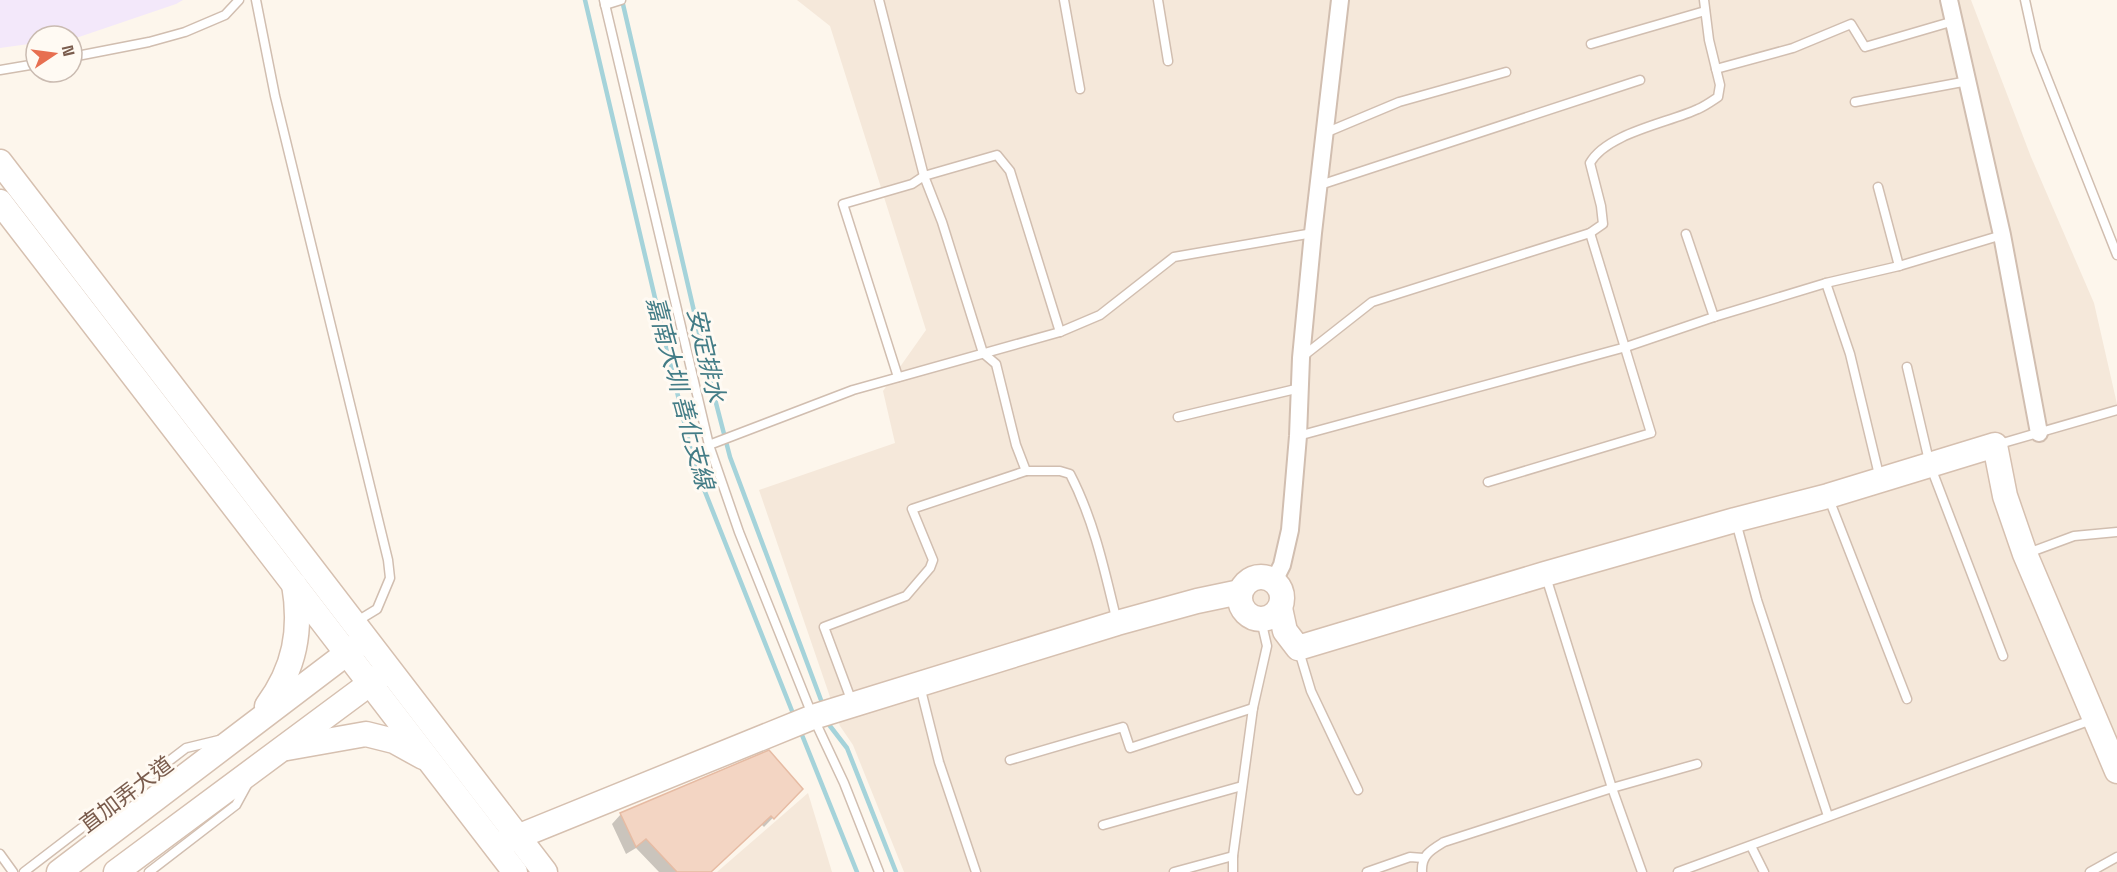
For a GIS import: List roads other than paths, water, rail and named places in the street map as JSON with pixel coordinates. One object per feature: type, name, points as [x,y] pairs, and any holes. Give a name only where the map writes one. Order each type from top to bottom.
[{"type":"street","points":[[1274,581],[1281,565],[1290,530],[1298,436],[1301,358],[1313,233],[1341,0]]},
{"type":"street","points":[[1948,0],[2002,235],[2039,433]]},
{"type":"street","points":[[0,162],[356,638],[432,763],[515,872]]},
{"type":"street","points":[[0,202],[294,584],[356,638]]},
{"type":"street","points":[[0,227],[38,251]]},
{"type":"street","points":[[1271,614],[1298,648],[1545,573],[1828,496],[1995,445],[2005,496],[2025,554],[2103,731],[2117,771]]},
{"type":"street","points":[[1261,576],[1274,581],[1282,594],[1271,614],[1254,619],[1240,606],[1240,592],[1243,586],[1261,576]]},
{"type":"street","points":[[258,719],[281,687],[294,651],[298,606],[294,584]]},
{"type":"street","points":[[495,846],[517,835],[802,721],[1117,623],[1240,592]]},
{"type":"street","name":"直加弄大道","points":[[59,872],[258,719],[356,638]]},
{"type":"street","points":[[116,872],[380,677]]},
{"type":"street","points":[[380,677],[517,835],[544,872]]},
{"type":"street","points":[[282,749],[366,734],[394,741],[432,763]]},
{"type":"lane","points":[[84,55],[149,42],[185,32],[225,15],[239,0]]},
{"type":"lane","points":[[256,0],[275,96],[388,560],[390,578],[377,609],[356,638]]},
{"type":"lane","points":[[621,0],[605,2],[709,445],[802,721],[844,783],[879,872]]},
{"type":"lane","points":[[879,0],[924,176],[942,222],[983,353],[996,364],[1016,445],[1026,471]]},
{"type":"lane","points":[[1064,0],[1080,89]]},
{"type":"lane","points":[[1158,0],[1168,61]]},
{"type":"lane","points":[[1301,358],[1372,302],[1590,233],[1603,224],[1590,163],[1596,152],[1645,126],[1698,109],[1718,97],[1720,85],[1708,40],[1704,0]]},
{"type":"lane","points":[[2025,0],[2036,50],[2117,255]]},
{"type":"lane","points":[[1591,44],[1705,11]]},
{"type":"lane","points":[[1716,69],[1793,48],[1851,24],[1865,47],[1954,21]]},
{"type":"lane","points":[[0,70],[24,66]]},
{"type":"lane","points":[[1325,133],[1399,102],[1506,72]]},
{"type":"lane","points":[[1320,185],[1640,80]]},
{"type":"lane","points":[[1855,102],[1968,81]]},
{"type":"lane","points":[[898,377],[843,204],[912,184],[924,176],[997,155],[1010,171],[1060,332]]},
{"type":"lane","points":[[1878,187],[1899,266]]},
{"type":"lane","points":[[709,445],[853,390],[1060,332],[1100,315],[1174,257],[1313,233]]},
{"type":"lane","points":[[1488,482],[1651,433],[1590,233]]},
{"type":"lane","points":[[1686,234],[1714,317]]},
{"type":"lane","points":[[1298,436],[1626,347],[1826,283],[1899,266],[2002,235]]},
{"type":"lane","points":[[1826,283],[1850,354],[1880,479]]},
{"type":"lane","points":[[1907,367],[1930,465],[2003,656]]},
{"type":"lane","points":[[1178,417],[1300,388]]},
{"type":"lane","points":[[1995,445],[2117,410]]},
{"type":"lane","points":[[853,706],[824,627],[906,596],[930,568],[933,560],[912,509],[1026,471],[1060,471],[1070,474],[1080,494],[1101,556],[1117,623]]},
{"type":"lane","points":[[1828,496],[1907,699]]},
{"type":"lane","points":[[1735,520],[1757,600],[1828,816]]},
{"type":"lane","points":[[2025,554],[2074,536],[2117,532]]},
{"type":"lane","points":[[1545,573],[1612,788],[1642,872]]},
{"type":"lane","points":[[1233,872],[1233,856],[1253,708],[1267,646],[1271,614]]},
{"type":"lane","points":[[1298,648],[1311,691],[1358,790]]},
{"type":"lane","points":[[920,685],[939,762],[976,872]]},
{"type":"lane","points":[[1010,760],[1123,727],[1130,748],[1253,708]]},
{"type":"lane","points":[[1678,872],[1913,787],[2103,731]]},
{"type":"lane","name":"直加弄大道","points":[[24,872],[186,748],[237,735]]},
{"type":"lane","points":[[1422,872],[1423,858],[1430,850],[1444,842],[1612,788],[1697,764]]},
{"type":"lane","points":[[149,872],[236,805],[257,768]]},
{"type":"lane","points":[[1103,825],[1242,786]]},
{"type":"lane","points":[[1751,846],[1764,872]]},
{"type":"lane","points":[[0,854],[13,872]]},
{"type":"lane","points":[[1174,872],[1233,856]]},
{"type":"lane","points":[[1367,872],[1410,857],[1423,858]]},
{"type":"lane","points":[[2090,872],[2117,858]]},
{"type":"waterway","name":"嘉南大圳 善化支線","points":[[585,0],[694,464],[794,716]]},
{"type":"waterway","name":"安定排水","points":[[622,0],[709,376],[730,457],[821,700]]},
{"type":"waterway","name":"安定排水","points":[[830,726],[847,748],[896,872]]},
{"type":"waterway","name":"嘉南大圳 善化支線","points":[[800,730],[857,872]]}]
